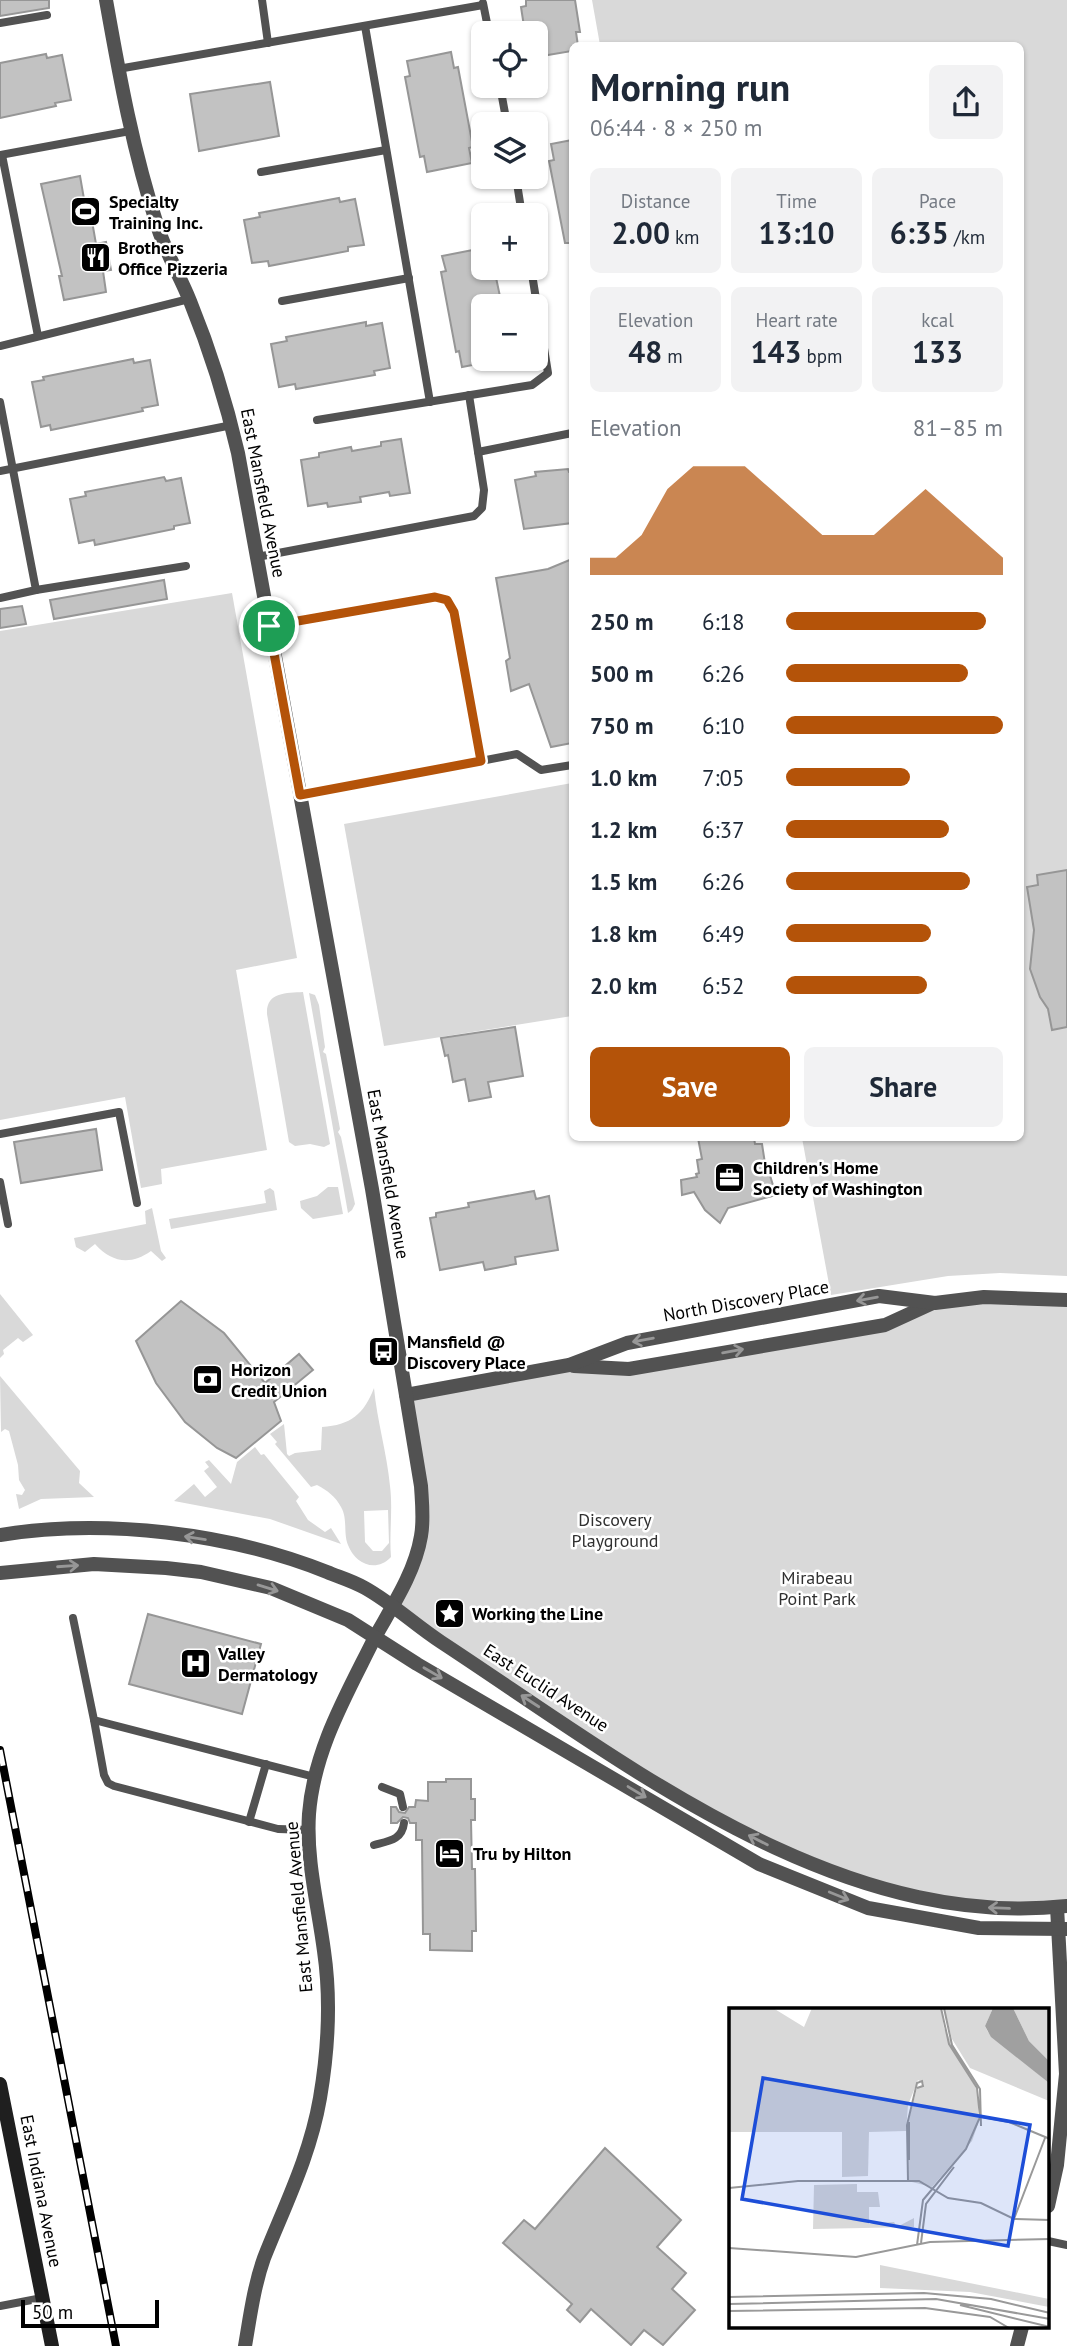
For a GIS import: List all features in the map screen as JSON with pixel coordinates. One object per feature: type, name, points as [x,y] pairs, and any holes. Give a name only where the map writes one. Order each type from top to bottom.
[{"type":"main road","name":"East Indiana Avenue","points":[[0,2084],[52,2346]]},
{"type":"street","name":"East Mansfield Avenue","points":[[106,0],[130,131],[159,231],[189,299],[232,425],[380,1236],[421,1486],[423,1518],[417,1552],[318,1759],[309,1814],[316,1906],[325,1952],[326,2052],[320,2099],[309,2147],[263,2260],[245,2346]]},
{"type":"street","name":"North Discovery Place","points":[[407,1395],[569,1365],[627,1342],[880,1296],[934,1303],[985,1297],[1067,1300]]},
{"type":"street","name":"North Discovery Place","points":[[569,1365],[629,1369],[656,1365],[885,1325],[934,1303]]},
{"type":"street","name":"East Euclid Avenue","points":[[0,1535],[63,1529],[127,1530],[203,1539],[262,1550],[309,1565],[364,1587],[428,1633],[651,1781],[762,1843],[840,1877],[919,1897],[996,1908],[1062,1906]]},
{"type":"street","points":[[0,1573],[94,1564],[166,1567],[271,1588],[348,1620],[416,1664],[759,1864],[868,1908],[979,1928],[1063,1930]]},
{"type":"street","points":[[1050,2197],[1057,2165],[1066,2074],[1062,1906]]},
{"type":"street","points":[[1017,2346],[1022,2328]]},
{"type":"lane","points":[[262,0],[268,43]]},
{"type":"lane","points":[[118,69],[483,3],[487,21]]},
{"type":"lane","points":[[0,23],[47,15]]},
{"type":"lane","points":[[365,26],[430,402]]},
{"type":"lane","points":[[38,336],[1,155],[130,131]]},
{"type":"lane","points":[[261,172],[386,150]]},
{"type":"lane","points":[[282,301],[409,278]]},
{"type":"lane","points":[[317,420],[533,385],[548,373],[533,280]]},
{"type":"lane","points":[[0,346],[189,299]]},
{"type":"lane","points":[[257,556],[474,516],[482,508],[484,490],[469,396]]},
{"type":"lane","points":[[0,402],[36,590]]},
{"type":"lane","points":[[0,471],[232,425]]},
{"type":"lane","points":[[478,452],[569,434]]},
{"type":"lane","points":[[0,598],[186,566]]},
{"type":"lane","points":[[269,626],[435,597],[447,600],[454,612],[481,761]]},
{"type":"lane","points":[[300,795],[517,754],[541,770],[569,765]]},
{"type":"lane","points":[[0,1134],[119,1112],[137,1203]]},
{"type":"lane","points":[[0,1182],[8,1224]]},
{"type":"lane","points":[[73,1618],[104,1775],[108,1783],[278,1829],[310,1830]]},
{"type":"lane","points":[[94,1720],[315,1777]]},
{"type":"lane","points":[[250,1822],[266,1763]]},
{"type":"lane","points":[[382,1787],[400,1794],[403,1807]]},
{"type":"lane","points":[[374,1845],[397,1838],[404,1823]]},
{"type":"lane","points":[[0,2306],[42,2298]]},
{"type":"green space","points":[[592,0],[1067,0],[1067,1276],[1000,1273],[948,1276],[831,1295],[803,1141],[1024,1141],[1024,42],[599,42]]},
{"type":"green space","points":[[232,593],[297,958],[236,970],[267,1150],[161,1169],[162,1184],[141,1188],[125,1097],[0,1120],[0,631]]},
{"type":"green space","points":[[569,784],[569,1016],[384,1046],[344,824]]},
{"type":"green space","points":[[303,992],[330,1144],[324,1147],[310,1144],[295,1146],[289,1142],[267,1014],[273,998]]},
{"type":"green space","points":[[309,993],[315,995],[319,1005],[325,1047],[323,1052],[326,1054],[340,1129],[338,1132],[355,1204],[348,1213]]},
{"type":"green space","points":[[328,1187],[338,1187],[343,1214],[313,1219],[301,1208],[300,1201],[317,1196]]},
{"type":"green space","points":[[270,1188],[274,1191],[277,1210],[171,1229],[169,1219],[266,1203],[264,1191]]},
{"type":"green space","points":[[152,1208],[161,1251],[166,1258],[162,1261],[151,1251],[136,1259],[121,1260],[108,1255],[95,1244],[85,1252],[76,1247],[74,1238],[146,1224],[145,1211]]},
{"type":"green space","points":[[0,1294],[33,1335],[23,1342],[18,1338],[3,1350],[4,1354],[0,1358]]},
{"type":"green space","name":"Mirabeau Point Park","points":[[1067,1300],[1067,1906],[996,1908],[840,1877],[651,1781],[392,1606],[421,1535],[406,1395],[569,1365],[629,1369],[885,1325],[935,1303]]},
{"type":"green space","points":[[0,1376],[80,1471],[79,1483],[94,1497],[41,1499],[19,1509],[16,1494],[22,1495],[25,1490],[19,1480],[9,1431],[5,1429],[1,1432]]},
{"type":"green space","points":[[374,1388],[389,1474],[391,1504],[391,1557],[379,1565],[366,1564],[351,1552],[343,1512],[337,1500],[317,1485],[311,1487],[275,1444],[277,1442],[270,1434],[284,1424],[289,1456],[321,1450],[322,1427],[349,1421],[366,1405]],"holes":[[[388,1510],[389,1543],[382,1551],[373,1551],[365,1542],[364,1511]]]},
{"type":"green space","points":[[255,1447],[261,1455],[264,1454],[299,1497],[296,1501],[308,1520],[325,1532],[331,1528],[341,1544],[270,1519],[174,1501],[194,1484],[205,1497],[217,1487],[204,1471],[209,1467],[205,1462],[209,1460],[231,1484],[237,1462]]},
{"type":"building","points":[[0,0],[49,0],[49,8],[0,16]]},
{"type":"building","points":[[526,0],[575,0],[580,32],[576,32],[577,42],[569,42],[569,52],[548,55],[548,21],[523,21],[521,7],[526,6]]},
{"type":"building","points":[[451,52],[454,68],[458,67],[471,136],[471,163],[427,172],[424,156],[420,157],[405,77],[410,76],[407,61]]},
{"type":"building","points":[[46,54],[47,58],[62,55],[71,100],[55,103],[56,106],[0,118],[0,63]]},
{"type":"building","points":[[270,82],[279,136],[199,151],[190,94]]},
{"type":"building","points":[[569,141],[569,243],[565,243],[549,161],[554,160],[551,144]]},
{"type":"building","points":[[80,176],[84,199],[88,198],[96,244],[106,242],[111,270],[103,271],[106,292],[64,300],[59,276],[62,276],[41,184]]},
{"type":"building","points":[[339,198],[340,202],[355,199],[364,245],[348,247],[348,251],[269,266],[268,261],[252,263],[244,220],[260,217],[259,213]]},
{"type":"building","points":[[471,250],[471,280],[497,280],[499,294],[471,294],[471,365],[462,367],[459,351],[456,352],[441,272],[446,271],[442,256]]},
{"type":"building","points":[[366,322],[366,326],[382,323],[390,368],[374,371],[375,375],[296,389],[295,384],[279,387],[271,344],[287,341],[286,337]]},
{"type":"building","points":[[133,359],[134,363],[150,360],[158,405],[142,408],[143,411],[51,430],[50,425],[41,427],[32,382],[44,380],[43,377]]},
{"type":"building","points":[[401,439],[410,493],[390,496],[389,492],[360,497],[361,502],[328,507],[327,503],[308,506],[301,460],[319,457],[319,453],[351,447],[352,451]]},
{"type":"building","points":[[568,469],[569,523],[524,529],[515,480],[536,476],[535,472]]},
{"type":"building","points":[[164,477],[166,481],[181,478],[190,523],[174,526],[174,529],[95,545],[94,540],[79,543],[70,499],[86,496],[85,492]]},
{"type":"building","points":[[569,560],[569,744],[551,747],[529,684],[511,691],[506,661],[510,658],[496,578],[548,569]]},
{"type":"building","points":[[164,580],[167,599],[54,619],[50,600]]},
{"type":"building","points":[[22,606],[26,624],[0,628],[0,609]]},
{"type":"building","points":[[1067,870],[1067,1027],[1052,1030],[1048,1009],[1040,997],[1030,969],[1034,930],[1027,887],[1038,885],[1037,875]]},
{"type":"building","points":[[515,1027],[523,1076],[488,1082],[491,1097],[469,1101],[465,1079],[453,1082],[448,1055],[445,1056],[441,1038]]},
{"type":"building","points":[[96,1129],[102,1170],[21,1183],[14,1142]]},
{"type":"building","name":"Children's Home Society of Washington","points":[[699,1141],[754,1141],[755,1144],[762,1144],[766,1170],[768,1169],[776,1195],[728,1208],[720,1223],[705,1210],[694,1192],[682,1195],[681,1180],[697,1177],[697,1160],[702,1159]]},
{"type":"building","points":[[534,1191],[536,1199],[549,1196],[558,1250],[515,1257],[516,1264],[485,1270],[483,1262],[440,1270],[430,1218],[436,1217],[436,1213],[469,1207],[468,1203]]},
{"type":"building","name":"Horizon Credit Union","points":[[181,1301],[224,1333],[265,1383],[299,1354],[313,1370],[274,1402],[281,1421],[236,1458],[217,1448],[185,1422],[156,1383],[136,1341]]},
{"type":"building","name":"Valley Dermatology","points":[[148,1614],[261,1644],[242,1714],[129,1684]]},
{"type":"building","name":"Tru by Hilton","points":[[446,1779],[471,1779],[471,1799],[475,1799],[475,1820],[471,1820],[476,1931],[472,1931],[472,1951],[430,1950],[430,1934],[423,1934],[422,1840],[416,1840],[416,1823],[410,1823],[408,1818],[403,1817],[397,1823],[391,1823],[391,1807],[405,1813],[409,1807],[415,1807],[416,1800],[428,1801],[428,1782],[446,1782]]},
{"type":"building","points":[[605,2148],[681,2220],[657,2247],[686,2273],[672,2289],[695,2310],[663,2345],[644,2330],[631,2345],[591,2309],[580,2322],[567,2310],[572,2304],[503,2243],[524,2220],[535,2229]]},
{"type":"railway","points":[[0,1750],[116,2346]]},
{"type":"place","name":"Specialty Training Inc.","points":[[86,212]]},
{"type":"place","name":"Brothers Office Pizzeria","points":[[95,258]]},
{"type":"place","name":"Children's Home Society of Washington","points":[[730,1178]]},
{"type":"place","name":"Mansfield @ Discovery Place","points":[[384,1352]]},
{"type":"place","name":"Horizon Credit Union","points":[[208,1380]]},
{"type":"place","name":"Working the Line","points":[[449,1614]]},
{"type":"place","name":"Valley Dermatology","points":[[195,1664]]},
{"type":"place","name":"Tru by Hilton","points":[[450,1854]]},
{"type":"route","points":[[435,597],[447,600],[454,612],[481,761],[300,795],[269,626],[435,597]]},
{"type":"park label","name":"Discovery Playground","points":[[615,1530]]}]
